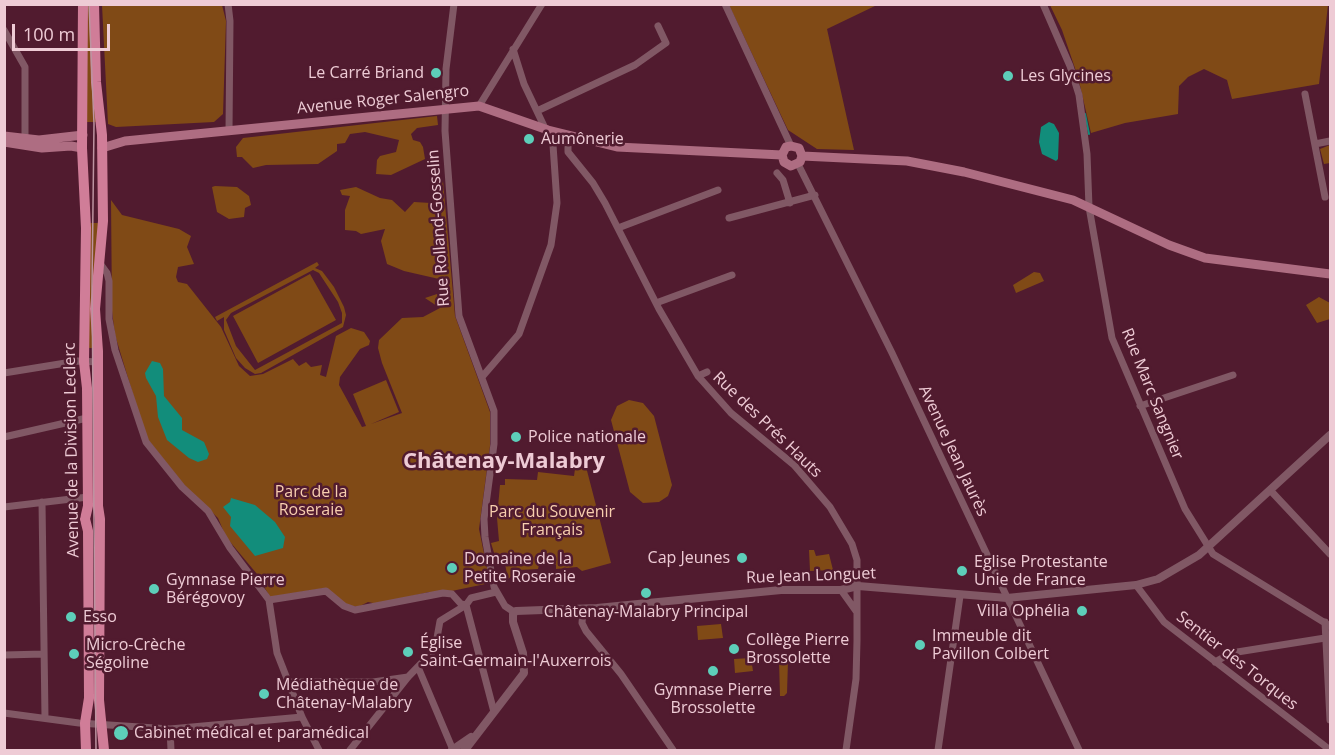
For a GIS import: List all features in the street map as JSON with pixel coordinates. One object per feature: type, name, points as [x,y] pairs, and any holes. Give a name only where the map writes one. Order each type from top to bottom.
[{"type":"main road","points":[[83,4],[83,135]]},
{"type":"main road","points":[[4,136],[25,139],[102,135],[96,82],[94,4]]},
{"type":"main road","name":"Avenue Roger Salengro","points":[[102,148],[125,141],[479,106],[568,136],[617,147],[782,155]]},
{"type":"main road","name":"Avenue de la Division Leclerc","points":[[83,135],[86,228],[84,362],[88,497],[85,519],[88,531],[89,699],[85,723],[86,750]]},
{"type":"main road","name":"Avenue de la Division Leclerc","points":[[102,135],[102,221],[97,261],[95,309],[98,362],[99,684],[104,724],[104,750]]},
{"type":"main road","name":"Avenue Roger Salengro","points":[[102,135],[125,141]]},
{"type":"main road","points":[[4,142],[42,148],[71,146],[102,148]]},
{"type":"main road","points":[[800,160],[799,148],[786,147],[782,155],[786,165],[800,160],[907,161],[1069,199],[1169,245],[1205,258],[1330,274]]},
{"type":"street","points":[[228,4],[230,21],[229,131]]},
{"type":"street","name":"Rue Rolland-Gosselin","points":[[454,4],[447,69],[445,131],[459,316],[494,411],[494,444],[484,519],[487,553],[496,592]]},
{"type":"street","points":[[479,106],[542,4]]},
{"type":"street","points":[[725,4],[791,146]]},
{"type":"street","name":"Rue Marc Sangnier","points":[[1043,4],[1070,66],[1079,95],[1087,154],[1089,207],[1112,338],[1185,509],[1208,548]]},
{"type":"street","points":[[537,111],[635,65],[666,43],[657,26]]},
{"type":"street","points":[[4,30],[25,67],[25,139]]},
{"type":"street","points":[[482,377],[519,334],[551,245],[557,203],[555,158],[548,130],[524,84],[513,49]]},
{"type":"street","points":[[1305,94],[1325,197]]},
{"type":"street","name":"Rue des Prés Hauts","points":[[568,136],[567,152],[593,183],[656,303],[698,376],[731,413],[794,465],[830,507],[855,552],[858,586],[856,679],[846,750]]},
{"type":"street","points":[[1315,144],[1330,141]]},
{"type":"street","name":"Avenue Jean Jaurès","points":[[800,160],[1079,750]]},
{"type":"street","points":[[777,173],[783,180],[790,203]]},
{"type":"street","points":[[618,228],[718,190]]},
{"type":"street","points":[[729,218],[815,195]]},
{"type":"street","points":[[97,261],[107,273],[109,319],[116,350],[146,442],[182,487],[208,511],[230,548],[269,600],[273,637],[287,681],[319,750]]},
{"type":"street","points":[[656,303],[732,275]]},
{"type":"street","points":[[4,373],[34,366],[98,362]]},
{"type":"street","points":[[698,376],[707,372]]},
{"type":"street","points":[[1140,406],[1233,375]]},
{"type":"street","points":[[4,436],[87,418]]},
{"type":"street","name":"Rue Jean Longuet","points":[[514,612],[583,609],[781,590],[841,590],[858,586],[1007,598],[1136,585],[1158,579],[1181,568],[1208,548],[1330,435]]},
{"type":"street","points":[[1270,490],[1330,554]]},
{"type":"street","points":[[4,507],[88,497]]},
{"type":"street","points":[[42,502],[45,717]]},
{"type":"street","points":[[1208,548],[1213,554],[1328,624],[1325,638],[1330,720]]},
{"type":"street","name":"Sentier des Torques","points":[[1136,585],[1164,622],[1330,750]]},
{"type":"street","points":[[841,590],[857,613]]},
{"type":"street","points":[[269,600],[326,591],[344,606],[355,610],[443,593],[452,594],[461,604],[466,605]]},
{"type":"street","points":[[350,750],[408,677],[435,649],[440,621],[466,605],[471,598],[496,592],[505,606],[514,612],[513,622],[523,653],[524,673],[477,731],[465,750]]},
{"type":"street","points":[[938,750],[960,596]]},
{"type":"street","points":[[466,605],[494,712]]},
{"type":"street","points":[[583,609],[582,623],[586,631],[621,675],[673,750]]},
{"type":"street","points":[[1215,662],[1231,653],[1325,638]]},
{"type":"street","points":[[4,655],[45,654]]},
{"type":"street","points":[[418,667],[452,750],[477,731]]},
{"type":"street","points":[[287,681],[373,682],[408,677]]},
{"type":"street","points":[[4,713],[85,723],[170,729],[302,717]]},
{"type":"street","points":[[170,729],[171,750]]},
{"type":"green space","points":[[85,5],[91,5],[98,122],[87,122]]},
{"type":"green space","points":[[102,5],[222,5],[226,21],[223,114],[214,122],[116,127],[108,124]]},
{"type":"green space","points":[[729,5],[877,5],[827,29],[854,150],[817,149],[788,130]]},
{"type":"green space","points":[[1050,5],[1328,5],[1319,84],[1232,99],[1227,80],[1204,69],[1188,77],[1179,86],[1178,114],[1125,123],[1091,133],[1078,77],[1062,30]]},
{"type":"green space","points":[[437,116],[438,125],[417,128],[411,134],[413,140],[420,142],[423,147],[425,159],[391,175],[376,174],[377,160],[380,156],[396,152],[399,140],[365,132],[350,134],[345,143],[337,144],[337,151],[318,164],[266,165],[253,168],[242,157],[237,157],[236,147],[243,138]]},
{"type":"green space","points":[[1330,145],[1330,163],[1324,164],[1320,149]]},
{"type":"green space","name":"Parc de la Roseraie","points":[[443,181],[455,316],[490,412],[490,446],[479,529],[490,583],[447,592],[429,592],[378,604],[368,602],[358,607],[346,605],[326,588],[270,597],[257,574],[226,537],[218,518],[184,485],[146,437],[115,335],[112,311],[111,200],[122,215],[179,229],[191,236],[187,247],[194,264],[178,267],[176,277],[178,282],[187,284],[221,327],[239,366],[250,376],[263,374],[293,359],[299,366],[306,362],[311,367],[322,365],[320,375],[326,377],[336,336],[351,328],[364,332],[370,341],[369,345],[360,349],[340,377],[339,385],[362,427],[366,426],[353,394],[386,380],[399,412],[371,424],[402,413],[382,363],[378,348],[379,340],[402,318],[423,317],[440,308],[425,298],[440,293],[442,288],[439,279],[404,271],[387,264],[381,241],[385,229],[361,234],[345,230],[345,210],[350,196],[342,195],[340,190],[356,187],[380,198],[392,200],[405,212],[414,202],[431,203],[434,200],[433,185]]},
{"type":"green space","points":[[212,187],[237,187],[249,196],[251,205],[245,208],[244,217],[229,219],[217,212]]},
{"type":"green space","points":[[86,223],[100,223],[96,348],[86,348]]},
{"type":"green space","points":[[317,262],[319,265],[315,268],[322,271],[334,287],[346,315],[343,327],[261,373],[255,374],[245,368],[236,358],[224,330],[224,317],[217,321],[215,317]],"holes":[[[313,270],[319,273],[338,302],[342,313],[342,323],[255,370],[236,346],[226,320],[231,313]]]},
{"type":"green space","points":[[1034,272],[1040,273],[1044,281],[1016,293],[1013,285]]},
{"type":"green space","points":[[310,274],[336,320],[258,363],[233,316]]},
{"type":"green space","points":[[1319,297],[1330,303],[1330,319],[1317,323],[1306,305]]},
{"type":"green space","points":[[629,400],[643,403],[654,416],[672,485],[668,496],[659,502],[643,503],[630,492],[611,420],[617,406]]},
{"type":"green space","name":"Parc du Souvenir Français","points":[[576,462],[585,463],[611,563],[582,571],[577,567],[556,569],[556,565],[539,565],[538,569],[519,570],[508,579],[503,554],[495,556],[491,543],[499,541],[497,518],[500,485],[505,485],[505,479],[537,480],[538,472],[574,476]]},
{"type":"green space","points":[[809,550],[814,550],[816,556],[829,554],[833,570],[810,571]]},
{"type":"green space","points":[[721,624],[723,638],[698,640],[697,626]]},
{"type":"green space","points":[[751,658],[753,671],[735,673],[734,659]]},
{"type":"green space","points":[[779,660],[788,661],[787,693],[784,696],[780,696]]},
{"type":"shaded area","points":[[1049,122],[1054,124],[1059,133],[1056,161],[1042,154],[1039,142],[1041,127]]},
{"type":"shaded area","points":[[152,361],[160,363],[163,369],[164,396],[182,418],[182,430],[204,442],[209,454],[207,459],[198,462],[189,458],[167,440],[158,417],[156,396],[145,373]]},
{"type":"shaded area","points":[[231,498],[255,505],[275,522],[285,537],[283,548],[255,556],[230,526],[231,517],[223,507],[230,502]]},
{"type":"waterway","points":[[1085,114],[1089,134]]},
{"type":"tram line","points":[[89,4],[94,124],[92,286],[96,750]]},
{"type":"place","name":"Le Carré Briand","points":[[436,73]]},
{"type":"place","name":"Les Glycines","points":[[1008,76]]},
{"type":"place","name":"Aumônerie","points":[[529,139]]},
{"type":"place","name":"Police nationale","points":[[516,437]]},
{"type":"place","name":"Cap Jeunes","points":[[742,558]]},
{"type":"place","name":"Domaine de la Petite Roseraie","points":[[452,568]]},
{"type":"place","name":"Eglise Protestante Unie de France","points":[[962,571]]},
{"type":"place","name":"Gymnase Pierre Bérégovoy","points":[[154,589]]},
{"type":"place","name":"Châtenay-Malabry Principal","points":[[646,593]]},
{"type":"place","name":"Villa Ophélia","points":[[1082,611]]},
{"type":"place","name":"Esso","points":[[71,617]]},
{"type":"place","name":"Immeuble dit Pavillon Colbert","points":[[920,645]]},
{"type":"place","name":"Collège Pierre Brossolette","points":[[734,649]]},
{"type":"place","name":"Église Saint-Germain-l'Auxerrois","points":[[408,652]]},
{"type":"place","name":"Micro-Crèche Ségoline","points":[[74,654]]},
{"type":"place","name":"Gymnase Pierre Brossolette","points":[[713,671]]},
{"type":"place","name":"Médiathèque de Châtenay-Malabry","points":[[264,694]]},
{"type":"place","name":"Cabinet médical et paramédical","points":[[121,733]]},
{"type":"district","name":"Châtenay-Malabry","points":[[504,462]]}]
